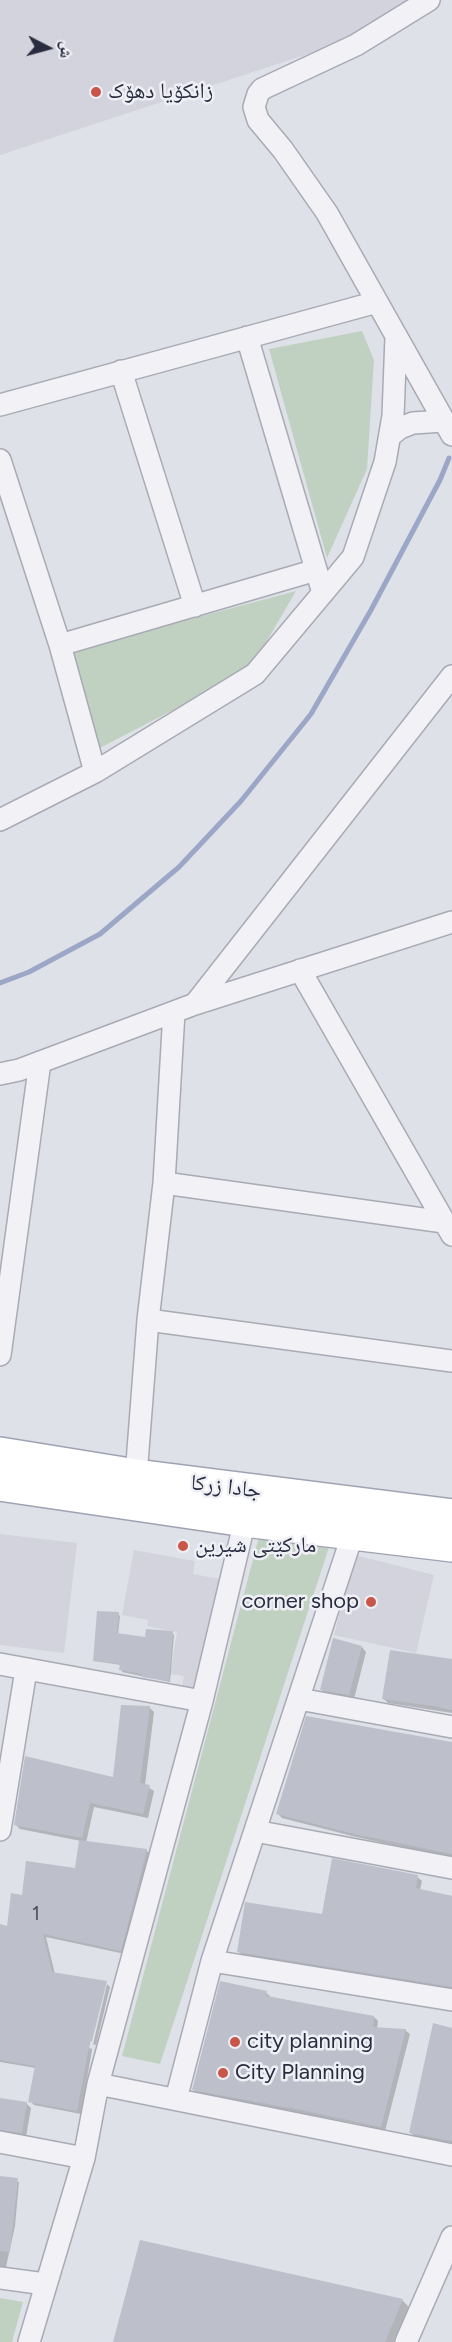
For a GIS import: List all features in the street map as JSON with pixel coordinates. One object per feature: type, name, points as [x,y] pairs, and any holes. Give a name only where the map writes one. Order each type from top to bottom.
[{"type":"main road","name":"جادا زرکا","points":[[0,1454],[136,1476],[452,1516]]},
{"type":"main road","name":"جادا زرکا","points":[[0,1484],[245,1520],[452,1545]]},
{"type":"street","points":[[429,0],[356,45],[262,89],[254,107],[258,120],[283,150],[316,197],[448,428]]},
{"type":"street","points":[[0,405],[377,302]]},
{"type":"street","points":[[247,337],[323,593]]},
{"type":"street","points":[[0,820],[95,772],[255,674],[353,557],[385,462],[390,436],[396,337]]},
{"type":"street","points":[[122,371],[195,606]]},
{"type":"street","points":[[390,436],[413,423],[448,428]]},
{"type":"street","points":[[0,460],[60,645],[95,772]]},
{"type":"street","points":[[60,645],[316,570]]},
{"type":"street","points":[[195,1004],[452,676]]},
{"type":"street","points":[[0,1074],[40,1062],[195,1004],[451,924]]},
{"type":"street","points":[[300,970],[448,1229]]},
{"type":"street","points":[[136,1476],[148,1320],[164,1183],[174,1012]]},
{"type":"street","points":[[0,1355],[40,1062]]},
{"type":"street","points":[[164,1183],[448,1229]]},
{"type":"street","points":[[148,1320],[452,1361]]},
{"type":"street","points":[[29,2342],[84,2158],[98,2084],[202,1701],[245,1520]]},
{"type":"street","points":[[176,2099],[212,1961],[353,1533]]},
{"type":"street","points":[[0,1664],[202,1701]]},
{"type":"street","points":[[0,1830],[6,1753],[26,1670]]},
{"type":"street","points":[[299,1699],[452,1727]]},
{"type":"street","points":[[255,1831],[452,1868]]},
{"type":"street","points":[[212,1961],[452,2000]]},
{"type":"street","points":[[98,2084],[452,2155]]},
{"type":"street","points":[[0,2142],[84,2158]]},
{"type":"street","points":[[406,2342],[452,2237]]},
{"type":"street","points":[[0,2278],[45,2284]]},
{"type":"shaded area","name":"زانکۆیا دهۆک","points":[[0,0],[434,0],[384,29],[0,155]]},
{"type":"shaded area","points":[[0,1534],[77,1543],[64,1653],[0,1645]]},
{"type":"shaded area","points":[[134,1550],[195,1561],[193,1574],[220,1579],[201,1691],[182,1687],[184,1676],[170,1674],[177,1632],[147,1626],[148,1620],[122,1615]]},
{"type":"shaded area","name":"corner shop","points":[[355,1555],[434,1575],[416,1653],[334,1635]]},
{"type":"green space","points":[[362,331],[374,360],[367,469],[327,558],[269,349]]},
{"type":"green space","points":[[296,591],[250,670],[96,750],[71,651]]},
{"type":"green space","points":[[260,1533],[331,1541],[160,2064],[122,2056]]},
{"type":"green space","points":[[0,2298],[23,2302],[12,2342],[0,2342]]},
{"type":"building","points":[[97,1611],[119,1612],[117,1633],[145,1637],[146,1629],[173,1631],[169,1681],[142,1677],[142,1674],[119,1670],[120,1664],[93,1661]]},
{"type":"building","points":[[333,1638],[362,1646],[349,1695],[320,1690]]},
{"type":"building","points":[[390,1650],[452,1659],[452,1710],[382,1699]]},
{"type":"building","points":[[121,1705],[150,1706],[140,1783],[150,1785],[143,1814],[90,1803],[82,1838],[14,1825],[25,1756],[113,1777]]},
{"type":"building","points":[[306,1716],[452,1742],[452,1854],[350,1833],[276,1814]]},
{"type":"building","points":[[79,1840],[147,1849],[121,1951],[43,1934],[52,1972],[107,1981],[92,2041],[90,2041],[77,2111],[28,2102],[35,2066],[0,2060],[0,1924],[7,1926],[11,1893],[22,1895],[26,1861],[75,1868]]},
{"type":"building","points":[[332,1858],[418,1875],[416,1888],[452,1896],[452,1987],[237,1952],[245,1902],[322,1914]]},
{"type":"building","points":[[220,1981],[267,1991],[266,1996],[374,2016],[373,2027],[406,2029],[381,2127],[192,2090]]},
{"type":"building","name":"city planning","points":[[433,2023],[452,2028],[452,2141],[409,2133]]},
{"type":"building","points":[[0,2098],[27,2102],[22,2133],[0,2130]]},
{"type":"building","points":[[0,2176],[18,2178],[10,2252],[0,2251]]},
{"type":"building","points":[[140,2240],[403,2299],[385,2342],[113,2342]]},
{"type":"waterway","points":[[0,983],[29,972],[100,934],[179,867],[241,801],[311,714],[371,610],[440,480],[449,458]]},
{"type":"place","name":"زانکۆیا دهۆک","points":[[96,92]]},
{"type":"place","name":"مارکێتی شیرین","points":[[183,1546]]},
{"type":"place","name":"corner shop","points":[[371,1602]]},
{"type":"place","name":"city planning","points":[[235,2042]]},
{"type":"place","name":"City Planning","points":[[223,2073]]}]
